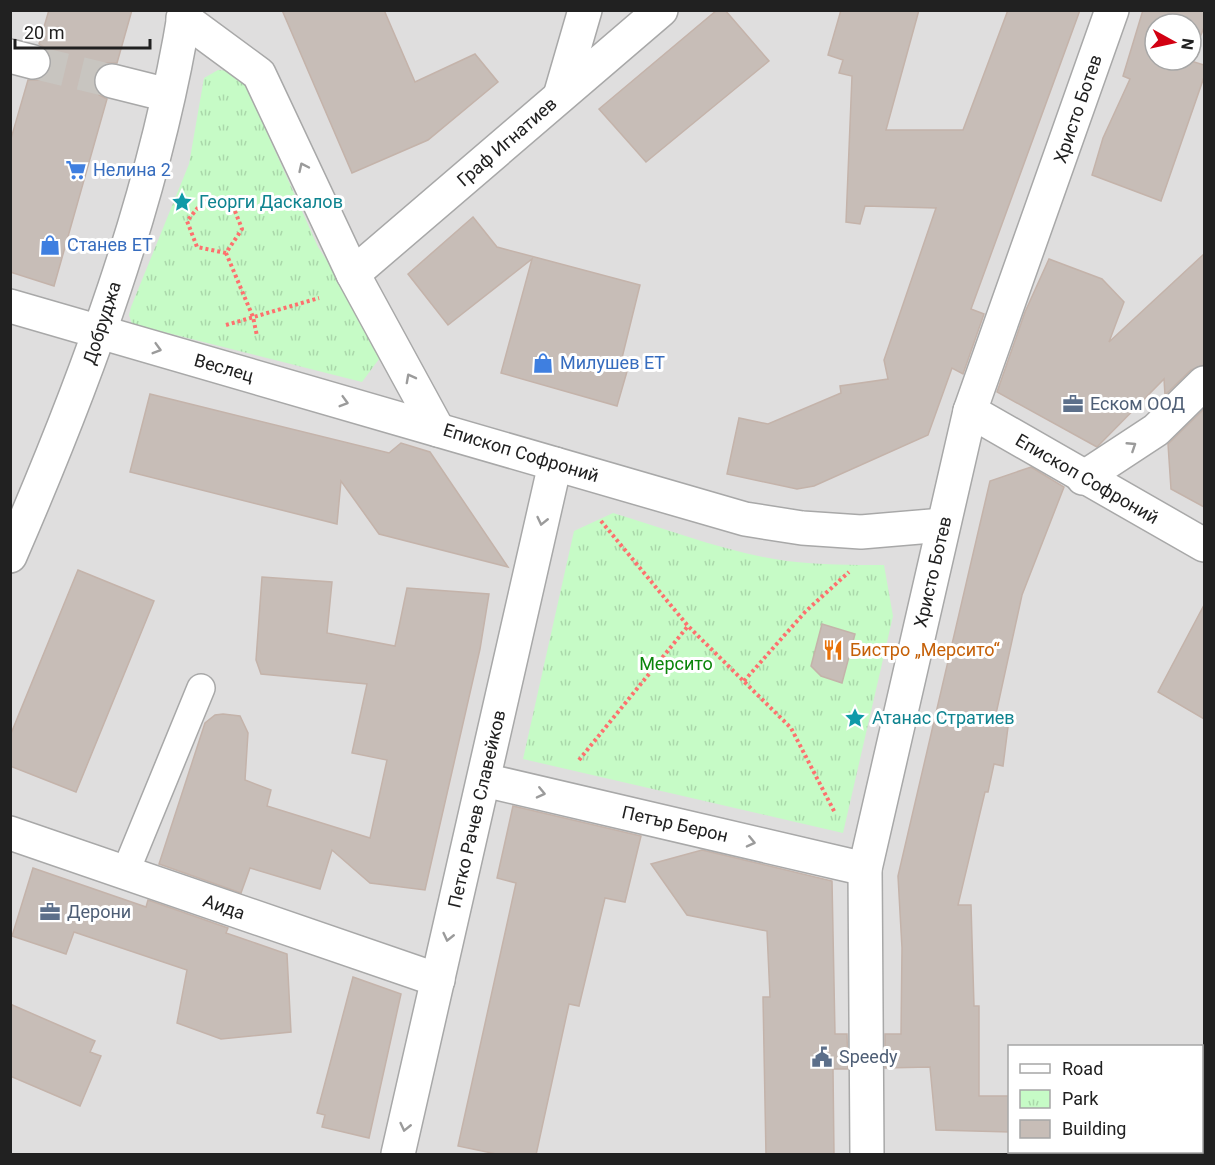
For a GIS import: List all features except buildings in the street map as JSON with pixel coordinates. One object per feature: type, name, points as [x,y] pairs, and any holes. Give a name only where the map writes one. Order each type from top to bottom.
[{"type":"street","points":[[560,96],[585,10]]},
{"type":"street","name":"Граф Игнатиев","points":[[353,274],[661,10]]},
{"type":"street","name":"Христо Ботев","points":[[867,1155],[866,869],[970,411],[1113,10]]},
{"type":"street","name":"Епископ Софроний","points":[[184,14],[259,74],[353,274],[438,430],[745,519],[802,528],[861,532],[943,525]]},
{"type":"street","name":"Добруджа","points":[[10,556],[63,433],[101,333],[168,95],[184,14]]},
{"type":"street","points":[[112,81],[168,95]]},
{"type":"street","name":"Веслец","points":[[10,306],[438,430]]},
{"type":"street","points":[[1083,478],[1155,430],[1204,383]]},
{"type":"street","name":"Епископ Софроний","points":[[970,411],[1083,478],[1204,545]]},
{"type":"street","name":"Петко Рачев Славейков","points":[[398,1155],[555,464]]},
{"type":"street","name":"Петър Берон","points":[[484,780],[866,869]]},
{"type":"street","name":"Аида","points":[[10,833],[438,980]]},
{"type":"lane","points":[[125,873],[201,688]]},
{"type":"path","points":[[205,199],[233,206],[236,213],[242,230],[226,253],[197,247],[187,221],[205,199]]},
{"type":"path","points":[[226,253],[253,317],[262,358],[261,378]]},
{"type":"path","points":[[221,327],[346,290],[353,274]]},
{"type":"path","points":[[599,518],[688,626],[791,728],[866,869]]},
{"type":"path","points":[[744,681],[806,612],[856,565],[861,532]]},
{"type":"path","points":[[546,794],[572,770],[688,626]]},
{"type":"shaded area","points":[[11,11],[1204,11],[1204,1154],[11,1154]]},
{"type":"green space","points":[[218,70],[232,71],[244,81],[318,247],[384,347],[385,351],[362,382],[132,324],[129,315],[131,307],[189,164],[204,78]]},
{"type":"green space","name":"Мерсито","points":[[613,513],[743,553],[787,561],[884,565],[893,616],[843,833],[523,759],[574,531]]},
{"type":"tunnel","points":[[33,62],[112,81]]},
{"type":"place","name":"Нелина 2","points":[[76,170]]},
{"type":"place","name":"Георги Даскалов","points":[[182,202]]},
{"type":"place","name":"Станев ЕТ","points":[[50,245]]},
{"type":"place","name":"Милушев ЕТ","points":[[543,363]]},
{"type":"place","name":"Еском ООД","points":[[1073,404]]},
{"type":"place","name":"Бистро „Мерсито“","points":[[833,650]]},
{"type":"place","name":"Атанас Стратиев","points":[[855,718]]},
{"type":"place","name":"Дерони","points":[[50,912]]},
{"type":"place","name":"Speedy","points":[[822,1057]]}]
